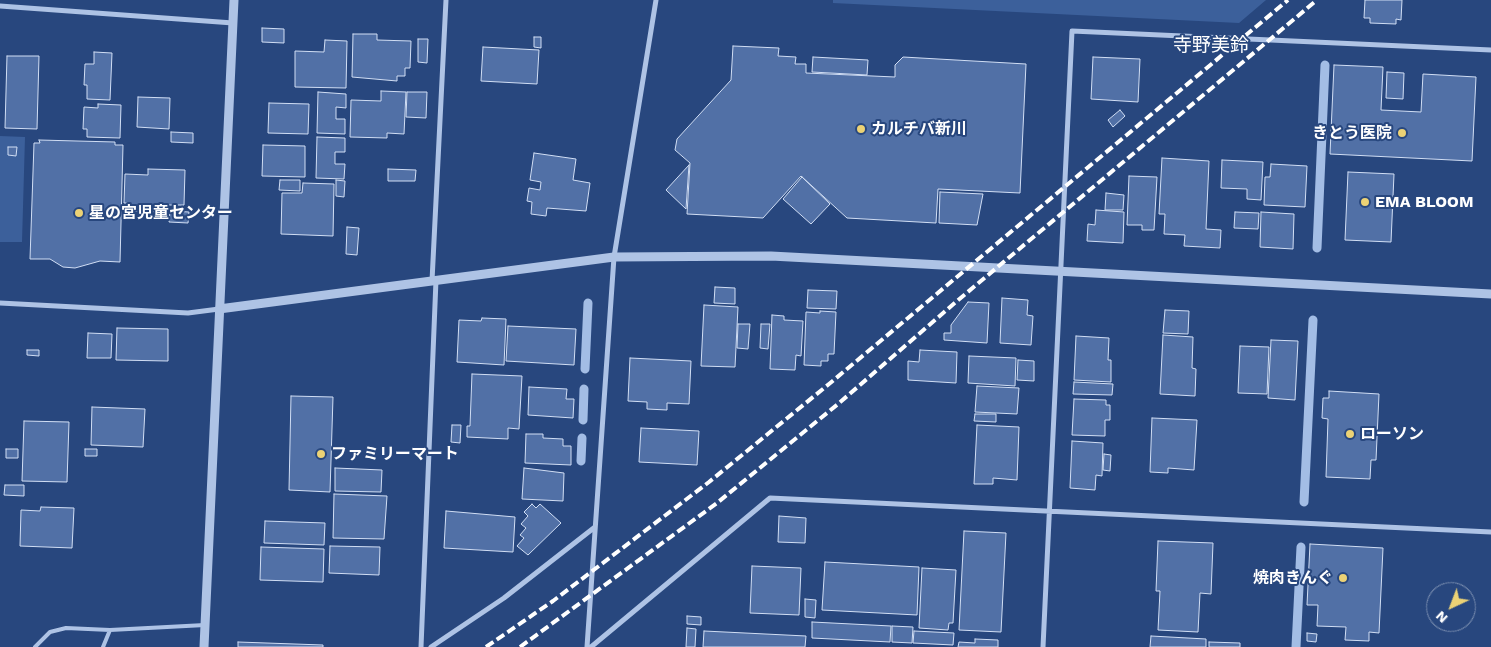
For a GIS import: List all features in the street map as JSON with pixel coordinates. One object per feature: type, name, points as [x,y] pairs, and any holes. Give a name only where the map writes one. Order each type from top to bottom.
[{"type":"street","points":[[204,647],[234,0]]},
{"type":"street","points":[[421,647],[446,0]]},
{"type":"street","points":[[589,647],[595,527],[614,257],[656,0]]},
{"type":"street","points":[[0,6],[233,24]]},
{"type":"street","points":[[1043,647],[1072,31],[1491,50]]},
{"type":"street","points":[[0,303],[188,313],[614,257],[771,256],[1060,269],[1491,294]]},
{"type":"street","points":[[589,647],[770,498],[1491,532]]},
{"type":"street","points":[[431,647],[504,598],[595,527]]},
{"type":"lane","points":[[34,647],[50,632],[66,628],[110,630],[206,625]]},
{"type":"lane","points":[[103,647],[110,630]]},
{"type":"shaded area","points":[[833,0],[1266,0],[1239,23],[833,3]]},
{"type":"shaded area","points":[[0,136],[25,137],[22,242],[0,242]]},
{"type":"building","points":[[1365,0],[1402,0],[1401,20],[1396,19],[1396,24],[1370,23],[1370,18],[1364,18]]},
{"type":"building","points":[[262,28],[284,29],[284,43],[262,42]]},
{"type":"building","points":[[353,34],[377,34],[377,40],[411,41],[410,68],[405,68],[405,76],[397,76],[397,81],[352,77]]},
{"type":"building","points":[[534,37],[541,37],[541,48],[534,47]]},
{"type":"building","points":[[418,39],[428,39],[427,63],[418,62]]},
{"type":"building","points":[[325,40],[347,41],[346,88],[295,87],[295,51],[324,52]]},
{"type":"building","points":[[733,46],[779,48],[778,56],[796,57],[795,64],[806,64],[806,73],[895,77],[895,65],[903,57],[1026,64],[1020,193],[938,189],[936,223],[847,218],[801,176],[763,218],[687,214],[690,163],[675,150],[677,139],[731,80]]},
{"type":"building","points":[[483,47],[539,50],[537,84],[481,81]]},
{"type":"building","points":[[94,52],[112,53],[110,100],[87,99],[87,85],[84,85],[85,64],[94,64]]},
{"type":"building","points":[[7,56],[39,56],[37,129],[5,128]]},
{"type":"building","points":[[813,57],[868,60],[867,75],[812,72]]},
{"type":"building","points":[[1093,57],[1140,59],[1138,102],[1091,99]]},
{"type":"building","name":"きとう医院","points":[[1334,65],[1383,67],[1381,110],[1421,112],[1423,74],[1476,77],[1472,161],[1330,154]]},
{"type":"building","points":[[1387,72],[1404,73],[1403,99],[1386,98]]},
{"type":"building","points":[[381,91],[406,92],[404,134],[387,133],[387,138],[350,137],[351,100],[381,101]]},
{"type":"building","points":[[318,92],[346,94],[346,108],[336,107],[336,119],[345,119],[345,134],[317,133]]},
{"type":"building","points":[[407,92],[427,92],[426,118],[406,117]]},
{"type":"building","points":[[138,97],[170,98],[169,129],[137,127]]},
{"type":"building","points":[[269,103],[309,104],[308,134],[268,133]]},
{"type":"building","points":[[98,104],[121,105],[120,138],[87,137],[87,129],[83,129],[84,107],[98,108]]},
{"type":"building","points":[[1120,110],[1125,116],[1113,127],[1108,120]]},
{"type":"building","points":[[171,132],[193,133],[193,143],[171,142]]},
{"type":"building","points":[[317,137],[345,138],[345,152],[335,152],[335,164],[345,164],[344,179],[316,178]]},
{"type":"building","points":[[39,140],[115,142],[115,145],[123,145],[120,262],[100,261],[75,268],[63,267],[50,259],[30,259],[34,143],[40,143]]},
{"type":"building","points":[[263,145],[305,146],[305,177],[262,176]]},
{"type":"building","points":[[8,147],[17,147],[16,156],[8,155]]},
{"type":"building","points":[[534,153],[576,159],[573,180],[590,183],[586,211],[547,208],[546,216],[531,214],[532,202],[527,201],[529,188],[540,190],[541,182],[530,180]]},
{"type":"building","points":[[1162,158],[1209,161],[1206,229],[1221,230],[1220,248],[1184,246],[1185,235],[1164,234],[1165,214],[1159,214]]},
{"type":"building","points":[[1222,160],[1263,162],[1261,200],[1247,199],[1247,189],[1221,188]]},
{"type":"building","points":[[1271,164],[1307,166],[1305,207],[1264,205],[1265,177],[1270,177]]},
{"type":"building","points":[[689,165],[686,209],[666,190]]},
{"type":"building","points":[[148,169],[185,170],[184,205],[167,205],[166,212],[128,211],[128,203],[124,203],[125,174],[148,175]]},
{"type":"building","points":[[388,169],[416,170],[415,181],[388,181]]},
{"type":"building","points":[[1348,172],[1394,174],[1391,242],[1345,240]]},
{"type":"building","points":[[1129,176],[1157,177],[1154,230],[1142,230],[1142,225],[1127,225]]},
{"type":"building","points":[[802,177],[830,204],[811,224],[783,199]]},
{"type":"building","points":[[280,180],[300,180],[300,191],[279,190]]},
{"type":"building","points":[[336,180],[345,181],[344,197],[336,196]]},
{"type":"building","points":[[303,183],[334,184],[333,236],[281,234],[282,193],[302,193]]},
{"type":"building","points":[[940,192],[983,194],[977,225],[939,223]]},
{"type":"building","points":[[1106,193],[1124,195],[1123,210],[1105,210]]},
{"type":"building","points":[[1096,210],[1124,212],[1123,243],[1087,241],[1088,224],[1095,225]]},
{"type":"building","points":[[170,211],[189,212],[188,223],[169,222]]},
{"type":"building","points":[[1235,212],[1259,213],[1258,229],[1234,228]]},
{"type":"building","points":[[1261,212],[1294,214],[1293,249],[1260,247]]},
{"type":"building","points":[[347,227],[359,228],[357,255],[346,254]]},
{"type":"building","points":[[715,287],[735,288],[735,304],[714,303]]},
{"type":"building","points":[[808,290],[837,291],[836,309],[807,308]]},
{"type":"building","points":[[1002,298],[1028,300],[1027,315],[1033,316],[1031,345],[1000,343]]},
{"type":"building","points":[[968,302],[989,303],[987,343],[944,340],[944,333],[951,333],[951,325]]},
{"type":"building","points":[[704,305],[738,307],[735,367],[701,366]]},
{"type":"building","points":[[1165,310],[1189,311],[1188,334],[1163,333]]},
{"type":"building","points":[[820,311],[836,312],[834,354],[828,354],[828,361],[821,361],[821,366],[804,365],[806,312],[820,313]]},
{"type":"building","points":[[772,315],[784,316],[784,320],[803,321],[801,356],[796,355],[795,370],[770,369]]},
{"type":"building","points":[[482,318],[506,319],[504,365],[457,362],[459,320],[481,321]]},
{"type":"building","points":[[738,324],[750,324],[748,349],[737,348]]},
{"type":"building","points":[[761,324],[770,324],[768,349],[760,348]]},
{"type":"building","points":[[508,326],[576,329],[574,365],[506,361]]},
{"type":"building","points":[[117,328],[168,329],[168,361],[116,360]]},
{"type":"building","points":[[88,333],[112,334],[111,358],[87,358]]},
{"type":"building","points":[[1163,335],[1193,337],[1192,368],[1196,369],[1195,396],[1160,394]]},
{"type":"building","points":[[1076,336],[1109,338],[1108,360],[1111,360],[1111,382],[1074,380]]},
{"type":"building","points":[[1271,340],[1298,341],[1295,400],[1268,398]]},
{"type":"building","points":[[1240,346],[1269,347],[1267,394],[1238,393]]},
{"type":"building","points":[[27,350],[39,350],[39,356],[27,355]]},
{"type":"building","points":[[920,350],[957,352],[956,383],[908,380],[908,361],[919,362]]},
{"type":"building","points":[[969,356],[1016,358],[1015,386],[968,383]]},
{"type":"building","points":[[630,358],[691,361],[689,404],[667,403],[667,410],[647,409],[647,402],[628,401]]},
{"type":"building","points":[[1018,360],[1034,361],[1034,381],[1017,380]]},
{"type":"building","points":[[472,374],[522,376],[519,429],[508,428],[508,439],[467,437],[467,426],[470,426]]},
{"type":"building","points":[[1074,382],[1113,384],[1112,395],[1073,394]]},
{"type":"building","points":[[977,386],[1019,388],[1017,414],[975,412]]},
{"type":"building","points":[[529,387],[567,389],[566,399],[574,399],[573,418],[528,415]]},
{"type":"building","points":[[1329,391],[1379,394],[1376,460],[1371,460],[1370,479],[1326,477],[1328,419],[1322,418],[1323,398],[1329,398]]},
{"type":"building","points":[[291,396],[333,397],[330,492],[289,490]]},
{"type":"building","points":[[1074,399],[1106,400],[1106,405],[1110,405],[1110,420],[1105,420],[1105,436],[1072,435]]},
{"type":"building","points":[[92,407],[145,409],[143,447],[91,445]]},
{"type":"building","points":[[975,414],[996,414],[996,422],[974,421]]},
{"type":"building","points":[[1152,418],[1197,420],[1194,470],[1168,468],[1168,473],[1150,472]]},
{"type":"building","points":[[24,421],[69,422],[67,482],[22,481]]},
{"type":"building","points":[[452,425],[461,425],[460,443],[451,442]]},
{"type":"building","points":[[977,425],[1019,427],[1017,480],[993,478],[993,484],[974,484]]},
{"type":"building","points":[[641,428],[699,431],[697,465],[639,462]]},
{"type":"building","points":[[526,434],[543,434],[543,438],[563,439],[563,446],[571,446],[571,465],[525,463]]},
{"type":"building","points":[[1072,441],[1103,443],[1102,476],[1096,475],[1095,490],[1070,488]]},
{"type":"building","points":[[6,449],[18,449],[18,458],[6,458]]},
{"type":"building","points":[[85,449],[97,449],[97,456],[85,456]]},
{"type":"building","points":[[1104,454],[1111,455],[1110,471],[1103,470]]},
{"type":"building","points":[[335,468],[382,470],[381,492],[335,491]]},
{"type":"building","points":[[524,468],[564,473],[563,501],[522,499]]},
{"type":"building","points":[[5,485],[24,485],[24,496],[4,495]]},
{"type":"building","points":[[334,494],[387,496],[384,539],[333,538]]},
{"type":"building","points":[[532,504],[536,508],[540,504],[561,523],[528,555],[517,546],[524,538],[520,535],[526,528],[521,524],[528,516],[524,512]]},
{"type":"building","points":[[41,507],[74,508],[72,548],[20,546],[21,510],[40,511]]},
{"type":"building","points":[[446,511],[515,517],[513,552],[444,548]]},
{"type":"building","points":[[779,516],[806,518],[805,543],[778,542]]},
{"type":"building","points":[[265,521],[325,523],[324,545],[264,543]]},
{"type":"building","points":[[964,531],[1006,533],[1001,632],[959,630]]},
{"type":"building","points":[[1158,541],[1213,543],[1211,594],[1200,593],[1198,632],[1158,630],[1160,591],[1156,591]]},
{"type":"building","points":[[1310,544],[1383,548],[1379,633],[1369,632],[1369,641],[1345,640],[1346,627],[1317,626],[1318,605],[1307,605]]},
{"type":"building","points":[[330,546],[380,547],[379,575],[329,573]]},
{"type":"building","points":[[261,547],[324,549],[323,582],[260,580]]},
{"type":"building","points":[[825,562],[919,567],[917,615],[822,610]]},
{"type":"building","points":[[752,566],[801,568],[799,615],[750,613]]},
{"type":"building","points":[[922,568],[956,570],[953,623],[949,623],[948,630],[919,628]]},
{"type":"building","points":[[805,599],[816,600],[815,618],[805,617]]},
{"type":"building","points":[[687,616],[701,617],[701,625],[687,624]]},
{"type":"building","points":[[812,622],[891,626],[890,642],[812,638]]},
{"type":"building","points":[[892,626],[913,627],[912,643],[892,642]]},
{"type":"building","points":[[687,628],[696,629],[695,647],[686,647]]},
{"type":"building","points":[[704,631],[806,636],[805,647],[703,647]]},
{"type":"building","points":[[914,631],[954,633],[953,645],[913,643]]},
{"type":"building","points":[[1307,633],[1317,634],[1316,642],[1307,641]]},
{"type":"building","points":[[1151,636],[1206,639],[1206,647],[1150,647]]},
{"type":"building","points":[[975,639],[998,640],[998,647],[958,647],[959,642],[975,643]]},
{"type":"building","points":[[238,642],[323,645],[323,647],[238,647]]},
{"type":"building","points":[[1209,642],[1240,643],[1240,647],[1209,647]]},
{"type":"waterway","points":[[1317,248],[1325,65]]},
{"type":"waterway","points":[[585,369],[588,303]]},
{"type":"waterway","points":[[1304,502],[1313,320]]},
{"type":"waterway","points":[[583,420],[584,389]]},
{"type":"waterway","points":[[581,461],[582,438]]},
{"type":"waterway","points":[[1296,647],[1301,547]]},
{"type":"railway","points":[[486,647],[553,601],[709,482],[1288,0]]},
{"type":"railway","points":[[520,647],[717,503],[838,404],[957,301],[1317,0]]},
{"type":"place","name":"カルチバ新川","points":[[861,129]]},
{"type":"place","name":"きとう医院","points":[[1402,133]]},
{"type":"place","name":"EMA BLOOM","points":[[1365,202]]},
{"type":"place","name":"星の宮児童センター","points":[[79,213]]},
{"type":"place","name":"ローソン","points":[[1350,434]]},
{"type":"place","name":"ファミリーマート","points":[[321,454]]},
{"type":"place","name":"焼肉きんぐ","points":[[1343,578]]},
{"type":"district","name":"寺野美鈴","points":[[1211,45]]}]
